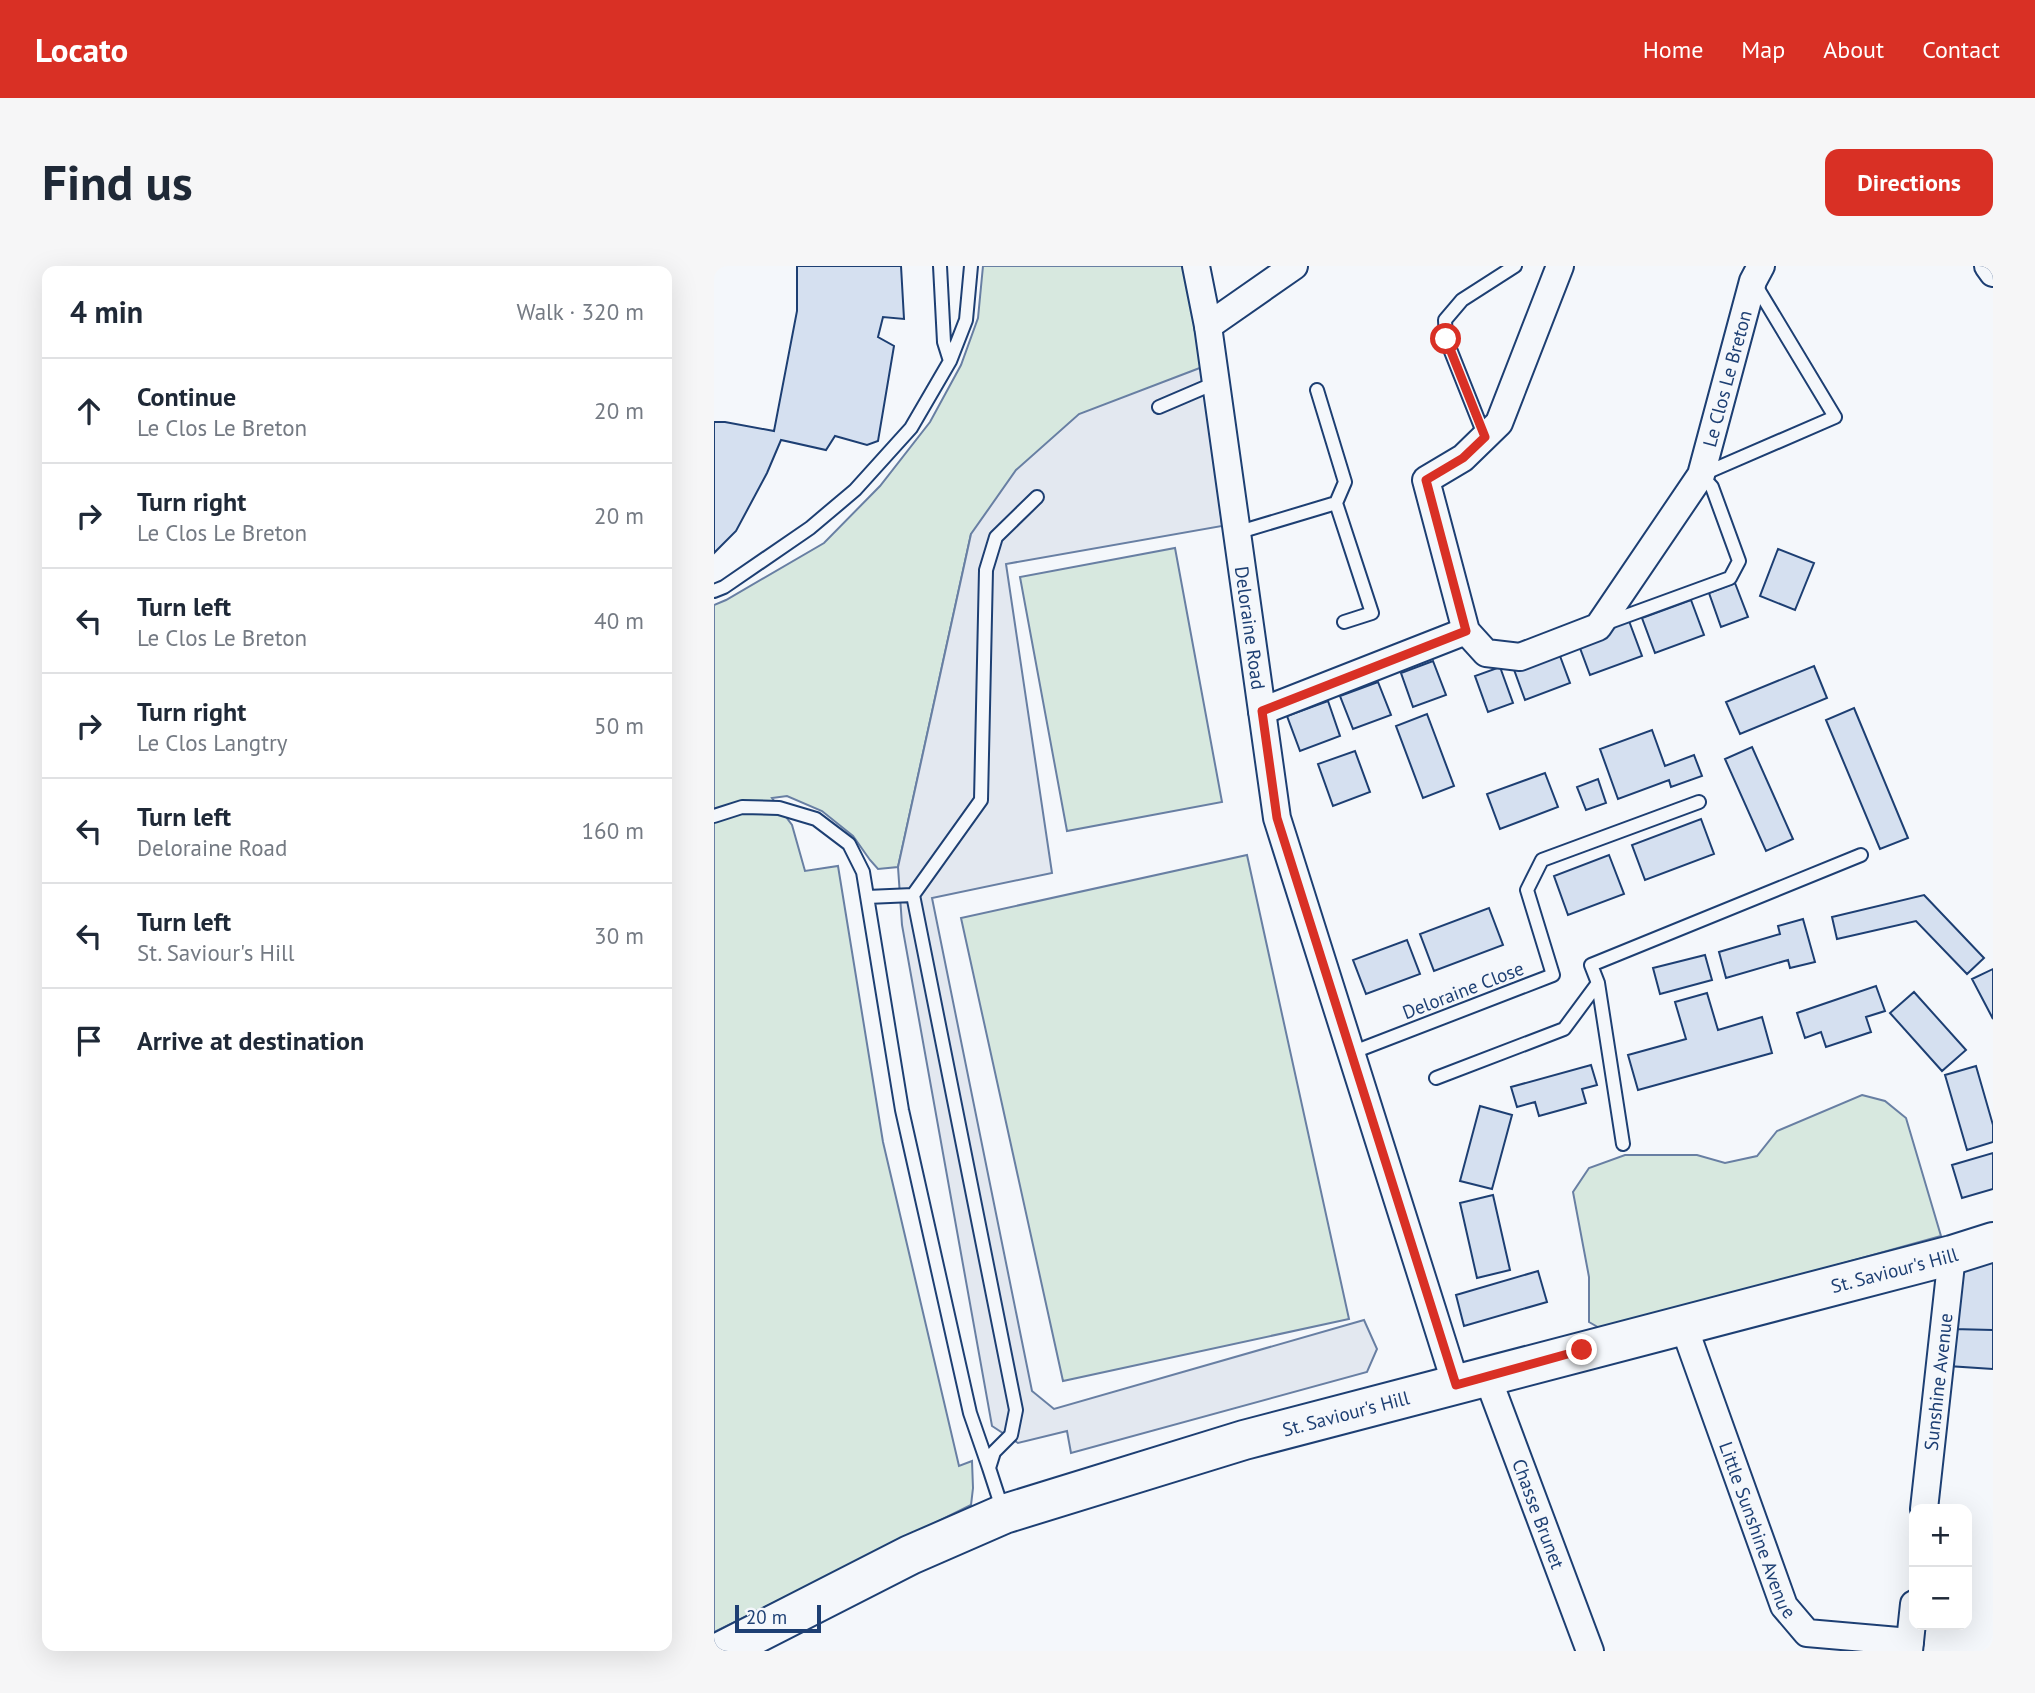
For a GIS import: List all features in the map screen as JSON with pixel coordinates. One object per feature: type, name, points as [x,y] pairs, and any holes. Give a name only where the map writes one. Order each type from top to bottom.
[{"type":"main road","name":"St. Saviour's Hill","points":[[722,1651],[910,1555],[1004,1514],[1210,1450],[1993,1242]]},
{"type":"street","name":"Deloraine Road","points":[[1196,266],[1208,326],[1277,818],[1352,1053],[1471,1381]]},
{"type":"street","points":[[1208,326],[1294,266]]},
{"type":"street","points":[[1560,266],[1499,423],[1463,458],[1426,480],[1466,631],[1486,653],[1520,657],[1598,627]]},
{"type":"street","points":[[1988,266],[1993,273]]},
{"type":"street","name":"Le Clos Le Breton","points":[[1598,627],[1701,475],[1757,274]]},
{"type":"street","points":[[1262,711],[1466,631]]},
{"type":"street","name":"Sunshine Avenue","points":[[1925,1504],[1952,1255]]},
{"type":"street","name":"Little Sunshine Avenue","points":[[1683,1324],[1784,1606],[1807,1633],[1910,1646]]},
{"type":"street","name":"Chasse Brunet","points":[[1471,1381],[1590,1651]]},
{"type":"lane","points":[[940,266],[944,342],[950,361]]},
{"type":"lane","points":[[714,591],[724,587],[810,528],[855,490],[911,428],[950,361],[967,320],[971,266]]},
{"type":"lane","points":[[1485,437],[1446,339],[1445,320],[1462,300],[1515,266]]},
{"type":"lane","name":"Le Clos Le Breton","points":[[1701,475],[1835,417],[1757,274]]},
{"type":"lane","points":[[1159,407],[1215,383]]},
{"type":"lane","points":[[1317,390],[1345,482],[1336,503],[1372,613],[1344,622]]},
{"type":"lane","points":[[1598,627],[1730,579],[1739,561],[1712,487],[1701,475]]},
{"type":"lane","points":[[989,1468],[994,1452],[1011,1434],[1016,1410],[913,895],[981,800],[986,570],[996,537],[1037,497]]},
{"type":"lane","points":[[1236,533],[1336,503]]},
{"type":"lane","name":"Deloraine Close","points":[[1352,1053],[1553,975],[1527,890],[1542,860],[1699,802]]},
{"type":"lane","points":[[714,816],[742,807],[779,808],[816,819],[849,844],[863,872],[902,1110],[970,1413],[1004,1514]]},
{"type":"lane","points":[[1623,1144],[1598,983],[1591,965],[1861,855]]},
{"type":"lane","points":[[867,897],[913,895]]},
{"type":"lane","points":[[1436,1078],[1564,1029],[1598,983]]},
{"type":"shaded area","points":[[983,266],[1185,266],[1205,366],[971,534],[898,867],[878,869],[853,836],[822,811],[787,796],[772,798],[792,825],[805,871],[838,866],[883,1142],[959,1466],[972,1461],[973,1488],[971,1505],[714,1632],[714,605],[824,543],[880,486],[930,422],[961,365],[978,318]]},
{"type":"shaded area","points":[[1205,366],[1222,526],[1006,564],[1052,873],[932,898],[1032,1391],[1054,1409],[1364,1320],[1377,1349],[1367,1372],[1071,1453],[1067,1431],[1018,1443],[992,1426],[902,925],[898,867],[971,534],[1016,470],[1079,414]]},
{"type":"shaded area","points":[[1175,548],[1222,802],[1067,831],[1020,577]]},
{"type":"shaded area","points":[[1247,855],[1349,1319],[1063,1381],[961,918]]},
{"type":"shaded area","points":[[1862,1095],[1885,1101],[1906,1118],[1941,1236],[1603,1330],[1589,1322],[1589,1277],[1573,1192],[1589,1168],[1625,1155],[1697,1155],[1725,1163],[1757,1156],[1777,1131]]},
{"type":"building","points":[[797,266],[901,266],[904,319],[883,317],[878,337],[894,346],[878,441],[867,445],[835,436],[826,450],[781,440],[736,531],[714,553],[714,422],[774,431],[797,311]]},
{"type":"building","points":[[1778,549],[1814,563],[1795,610],[1760,596]]},
{"type":"building","points":[[1735,583],[1748,617],[1721,627],[1709,593]]},
{"type":"building","points":[[1691,600],[1704,635],[1655,653],[1642,618]]},
{"type":"building","points":[[1629,621],[1642,656],[1590,675],[1577,640]]},
{"type":"building","points":[[1557,648],[1570,683],[1525,700],[1512,664]]},
{"type":"building","points":[[1433,661],[1446,695],[1413,707],[1401,673]]},
{"type":"building","points":[[1814,666],[1827,698],[1740,734],[1726,702]]},
{"type":"building","points":[[1500,667],[1513,703],[1488,712],[1475,676]]},
{"type":"building","points":[[1378,682],[1391,715],[1353,729],[1340,696]]},
{"type":"building","points":[[1328,701],[1340,736],[1300,751],[1287,716]]},
{"type":"building","points":[[1854,708],[1908,838],[1880,849],[1826,720]]},
{"type":"building","points":[[1427,714],[1454,786],[1423,798],[1396,726]]},
{"type":"building","points":[[1652,730],[1665,766],[1694,755],[1702,776],[1671,787],[1669,780],[1618,799],[1600,749]]},
{"type":"building","points":[[1752,747],[1793,839],[1766,851],[1725,759]]},
{"type":"building","points":[[1355,751],[1370,792],[1333,806],[1318,764]]},
{"type":"building","points":[[1545,773],[1558,807],[1500,829],[1487,794]]},
{"type":"building","points":[[1598,779],[1606,803],[1586,810],[1577,787]]},
{"type":"building","points":[[1701,819],[1714,854],[1645,880],[1632,845]]},
{"type":"building","points":[[1609,855],[1624,894],[1568,915],[1554,876]]},
{"type":"building","points":[[1924,895],[1984,958],[1967,974],[1916,921],[1837,939],[1832,917]]},
{"type":"building","points":[[1489,908],[1503,945],[1434,971],[1420,934]]},
{"type":"building","points":[[1803,919],[1815,962],[1790,968],[1788,960],[1726,978],[1719,952],[1780,934],[1778,926]]},
{"type":"building","points":[[1407,940],[1420,974],[1366,994],[1353,960]]},
{"type":"building","points":[[1705,955],[1712,980],[1660,994],[1653,968]]},
{"type":"building","points":[[1993,969],[1993,1019],[1972,979]]},
{"type":"building","points":[[1876,986],[1885,1011],[1866,1017],[1871,1032],[1826,1047],[1821,1032],[1805,1038],[1797,1013]]},
{"type":"building","points":[[1914,992],[1966,1050],[1942,1071],[1890,1013]]},
{"type":"building","points":[[1707,993],[1718,1030],[1762,1017],[1772,1053],[1638,1090],[1628,1055],[1686,1039],[1675,1002]]},
{"type":"building","points":[[1591,1065],[1597,1085],[1582,1089],[1586,1103],[1539,1116],[1535,1102],[1517,1107],[1511,1087]]},
{"type":"building","points":[[1976,1066],[1993,1125],[1993,1142],[1967,1150],[1945,1075]]},
{"type":"building","points":[[1480,1106],[1512,1115],[1492,1189],[1460,1181]]},
{"type":"building","points":[[1993,1153],[1993,1189],[1962,1198],[1952,1165]]},
{"type":"building","points":[[1493,1195],[1510,1270],[1477,1278],[1460,1203]]},
{"type":"building","points":[[1993,1254],[1993,1330],[1953,1329],[1960,1268]]},
{"type":"building","points":[[1538,1271],[1547,1302],[1464,1326],[1456,1295]]},
{"type":"building","points":[[1953,1329],[1993,1330],[1993,1369],[1948,1366]]},
{"type":"route","points":[[1446,339],[1485,437],[1463,458],[1426,480],[1466,631],[1262,711],[1277,818],[1456,1385],[1582,1350]]}]
